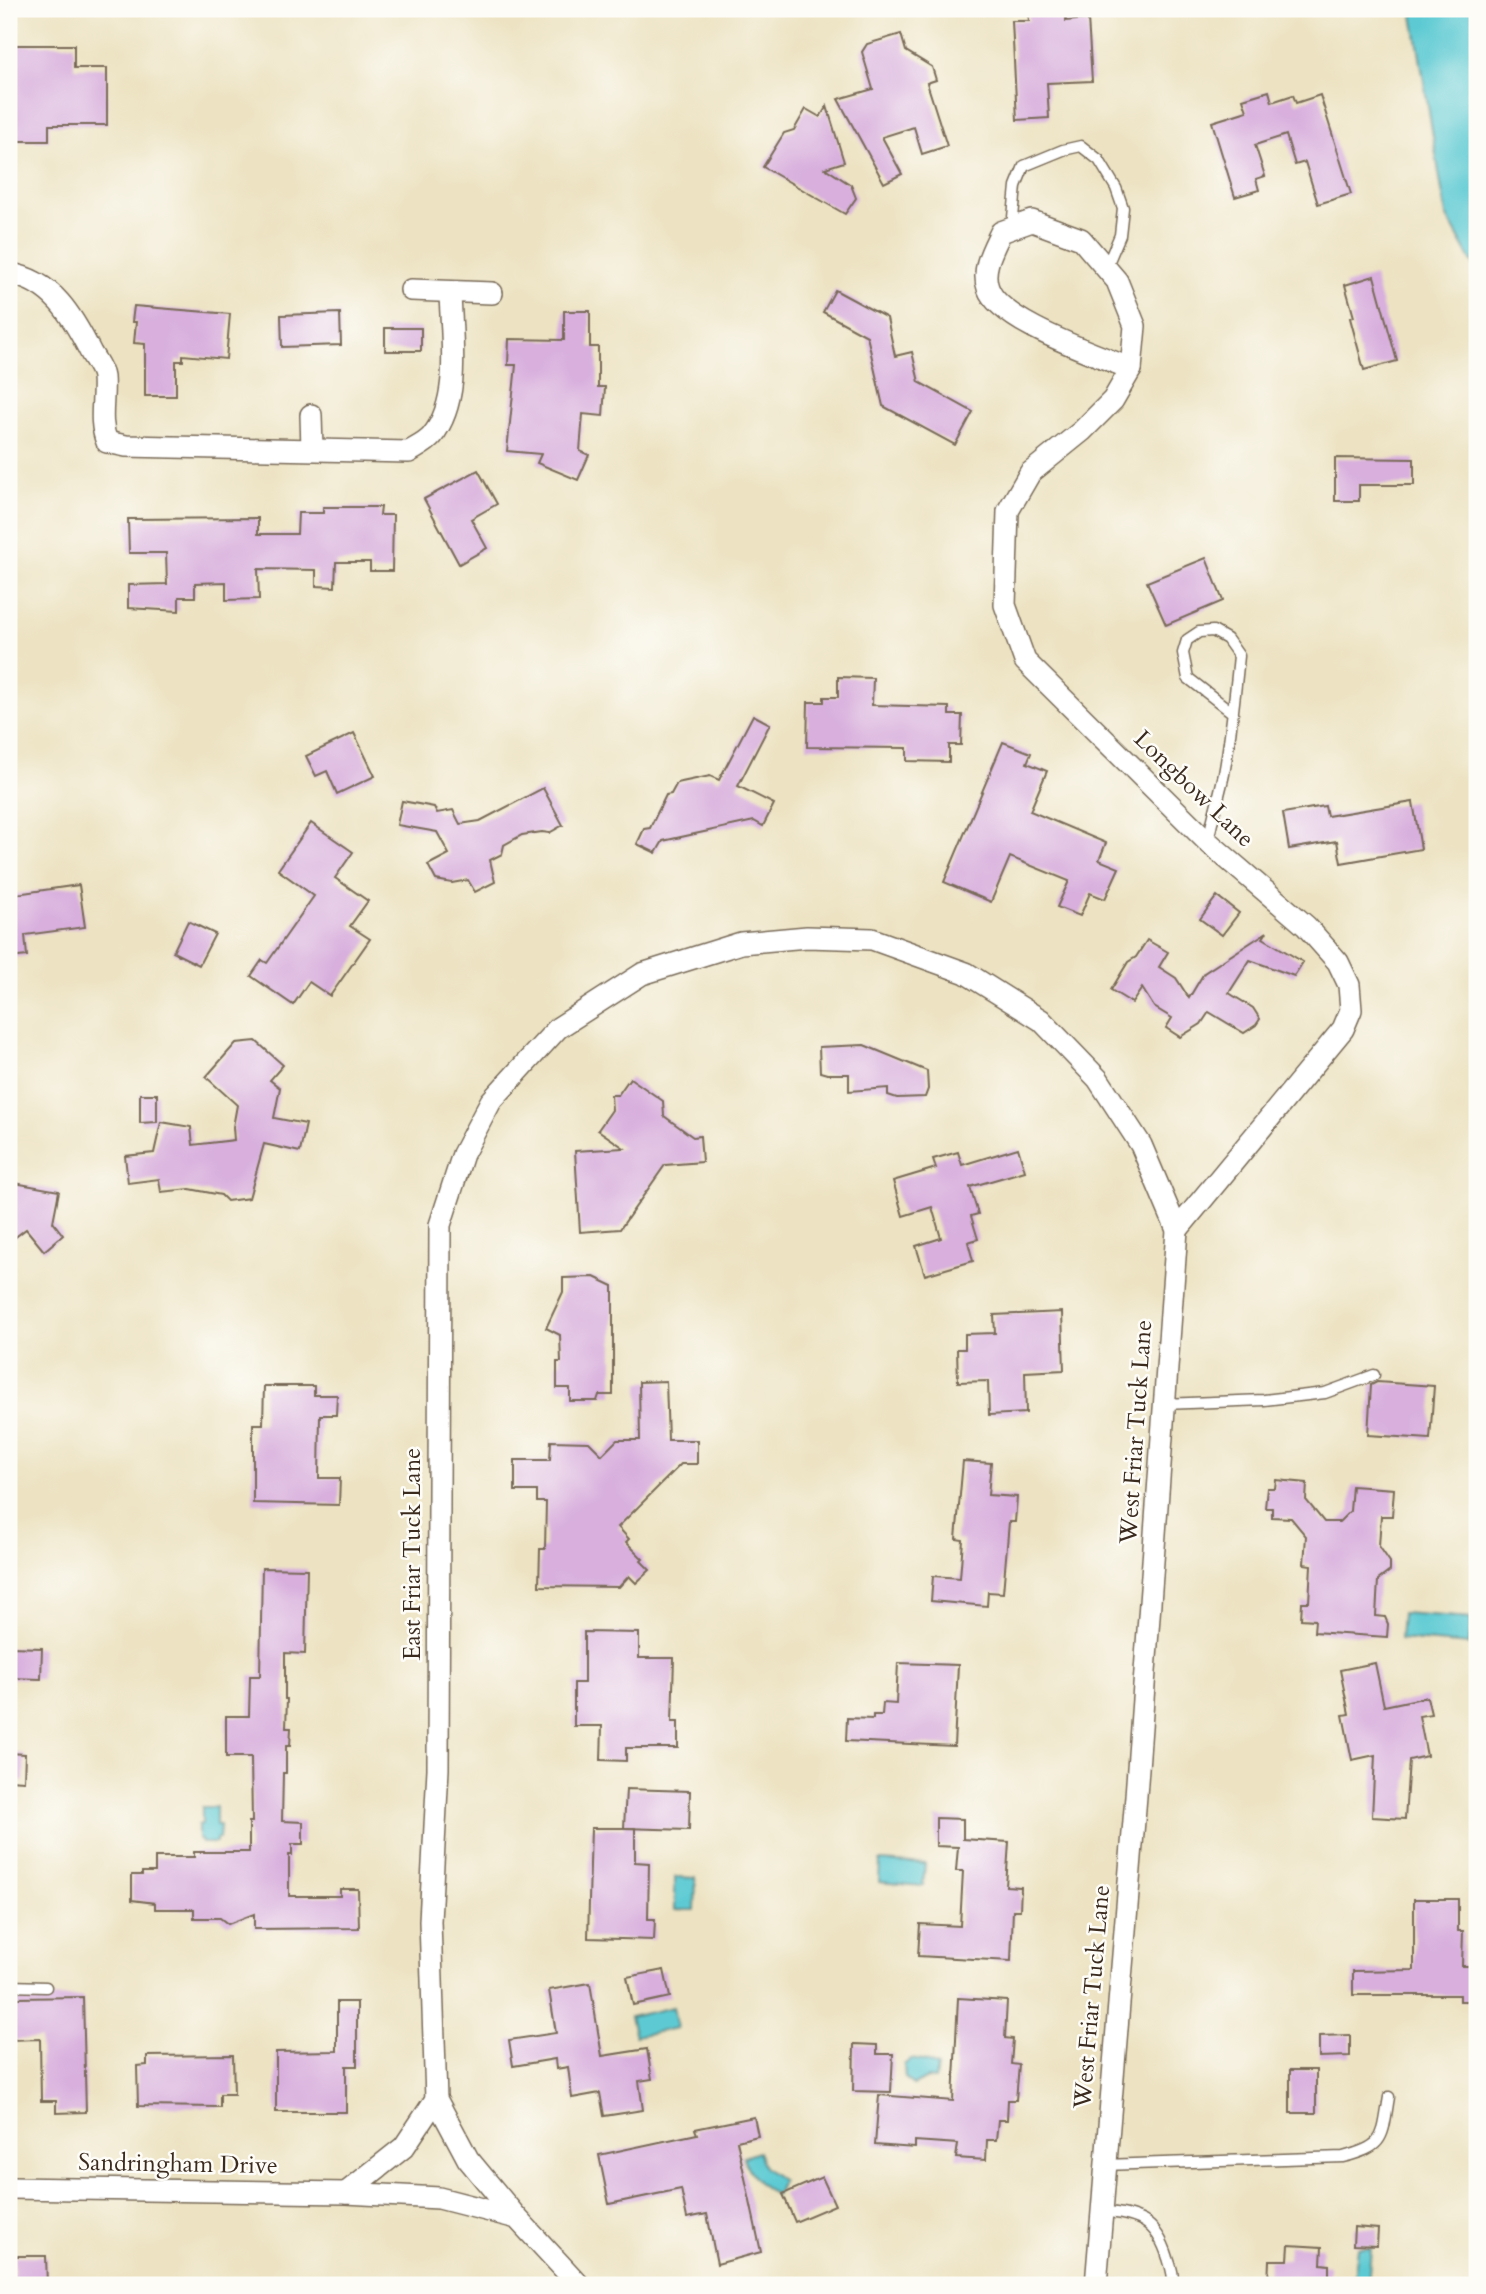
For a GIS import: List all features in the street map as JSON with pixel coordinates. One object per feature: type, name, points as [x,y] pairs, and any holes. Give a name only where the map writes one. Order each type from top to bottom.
[{"type":"street","name":"Longbow Lane","points":[[1012,228],[1032,222],[1082,239],[1117,281],[1135,326],[1131,369],[1113,400],[1082,431],[1030,473],[1008,511],[1004,605],[1025,661],[1208,842],[1306,926],[1338,962],[1349,985],[1350,1010],[1343,1029],[1177,1230]]},
{"type":"street","points":[[1012,228],[1001,232],[987,264],[987,287],[998,304],[1024,323],[1131,369]]},
{"type":"street","points":[[9,274],[27,277],[50,293],[75,320],[103,375],[102,429],[107,442],[125,446],[409,452],[430,438],[445,416],[452,387],[450,292]]},
{"type":"street","points":[[411,290],[492,293]]},
{"type":"street","points":[[311,415],[312,449]]},
{"type":"street","name":"West Friar Tuck Lane","points":[[668,965],[741,943],[807,937],[859,938],[872,939],[966,973],[1041,1020],[1098,1079],[1141,1145],[1177,1230],[1135,1815],[1100,2211],[1096,2285]]},
{"type":"street","name":"East Friar Tuck Lane","points":[[579,2285],[516,2218],[468,2159],[436,2099],[430,1921],[438,1769],[440,1225],[463,1154],[491,1101],[558,1028],[642,974],[668,965]]},
{"type":"street","points":[[346,2193],[404,2147],[436,2099]]},
{"type":"street","name":"Sandringham Drive","points":[[9,2188],[346,2193],[439,2198],[516,2218]]},
{"type":"lane","points":[[1012,228],[1016,186],[1024,166],[1063,150],[1081,146],[1099,160],[1116,188],[1123,208],[1120,234],[1106,268]]},
{"type":"lane","points":[[1208,842],[1223,775],[1233,713],[1239,656],[1227,639],[1213,631],[1199,632],[1187,640],[1183,653],[1188,678],[1233,713]]},
{"type":"lane","points":[[1164,1404],[1264,1400],[1325,1393],[1374,1375]]},
{"type":"lane","points":[[9,1986],[46,1987]]},
{"type":"lane","points":[[1104,2165],[1343,2157],[1369,2150],[1382,2134],[1389,2097]]},
{"type":"lane","points":[[1100,2211],[1131,2214],[1151,2224],[1165,2247],[1174,2277],[1173,2285]]},
{"type":"water","points":[[1412,9],[1472,9],[1477,38],[1477,271],[1446,215]]},
{"type":"water","points":[[1402,1613],[1471,1618],[1469,1645],[1400,1639]]},
{"type":"water","points":[[202,1807],[216,1807],[216,1825],[220,1825],[216,1843],[202,1843],[201,1839],[198,1839],[198,1825],[202,1824]]},
{"type":"water","points":[[880,1861],[925,1864],[923,1886],[879,1882]]},
{"type":"water","points":[[675,1877],[696,1878],[695,1910],[675,1910]]},
{"type":"water","points":[[673,2007],[677,2028],[635,2036],[630,2017]]},
{"type":"water","points":[[911,2059],[937,2067],[935,2079],[927,2078],[914,2085],[905,2078],[904,2065]]},
{"type":"water","points":[[758,2152],[764,2167],[782,2181],[776,2195],[756,2179],[743,2157]]},
{"type":"water","points":[[1358,2248],[1371,2248],[1368,2285],[1353,2285]]},
{"type":"building","points":[[1066,10],[1066,21],[1088,19],[1092,81],[1047,83],[1049,118],[1017,120],[1012,21],[1029,21],[1028,12]]},
{"type":"building","points":[[901,34],[906,51],[932,67],[936,80],[927,83],[947,146],[922,154],[914,127],[882,137],[902,174],[884,183],[838,99],[873,89],[862,52],[867,44]]},
{"type":"building","points":[[9,45],[74,45],[74,68],[107,68],[107,125],[49,125],[49,141],[9,141]]},
{"type":"building","points":[[1269,91],[1272,102],[1293,95],[1296,103],[1320,95],[1351,194],[1318,204],[1305,162],[1295,165],[1286,135],[1255,145],[1265,176],[1256,179],[1259,190],[1235,197],[1212,122],[1247,111],[1243,99]]},
{"type":"building","points":[[827,106],[844,162],[825,168],[851,185],[856,198],[845,214],[763,167],[784,133],[794,130],[806,109],[820,117]]},
{"type":"building","points":[[1374,276],[1397,361],[1364,370],[1350,318],[1354,317],[1345,285]]},
{"type":"building","points":[[835,290],[887,318],[895,356],[912,352],[919,382],[973,412],[955,445],[883,406],[867,336],[823,312]]},
{"type":"building","points":[[134,306],[230,314],[226,359],[183,355],[183,361],[176,361],[176,396],[145,396],[145,344],[134,343]]},
{"type":"building","points":[[564,311],[590,311],[590,347],[598,347],[598,387],[605,387],[603,416],[583,414],[580,451],[589,455],[578,480],[537,463],[541,454],[507,451],[516,365],[508,365],[509,339],[564,340]]},
{"type":"building","points":[[340,313],[341,345],[282,347],[281,315]]},
{"type":"building","points":[[385,328],[421,328],[421,351],[385,351]]},
{"type":"building","points":[[1335,458],[1414,459],[1414,485],[1359,485],[1359,501],[1335,501]]},
{"type":"building","points":[[478,470],[497,504],[471,519],[487,548],[459,564],[424,499]]},
{"type":"building","points":[[323,507],[381,507],[380,515],[393,515],[392,571],[370,571],[370,562],[336,562],[335,587],[316,586],[316,570],[258,569],[259,599],[226,600],[226,582],[195,583],[195,597],[179,597],[179,611],[128,608],[128,585],[167,584],[166,553],[129,553],[128,519],[258,518],[258,534],[297,534],[298,513],[323,513]]},
{"type":"building","points":[[1206,558],[1223,601],[1166,625],[1147,582]]},
{"type":"building","points":[[838,677],[873,678],[872,705],[949,707],[949,715],[962,715],[961,745],[949,745],[949,762],[907,761],[907,748],[807,747],[808,702],[824,702],[824,697],[838,697]]},
{"type":"building","points":[[753,715],[770,724],[738,786],[774,804],[763,826],[754,821],[663,841],[656,853],[637,844],[644,829],[650,828],[666,795],[671,794],[677,783],[710,776],[719,780]]},
{"type":"building","points":[[354,733],[375,776],[337,794],[327,771],[316,776],[306,756]]},
{"type":"building","points":[[1003,742],[1031,753],[1027,763],[1047,771],[1030,811],[1106,843],[1099,860],[1119,868],[1105,899],[1090,893],[1080,916],[1057,907],[1069,881],[1010,857],[991,902],[944,882]]},
{"type":"building","points":[[543,788],[563,825],[549,833],[522,835],[504,845],[502,854],[490,860],[495,882],[475,892],[468,880],[452,883],[436,880],[428,865],[449,854],[437,832],[397,825],[402,801],[434,807],[437,813],[453,810],[460,824],[480,821]]},
{"type":"building","points":[[1413,802],[1421,849],[1341,863],[1337,841],[1289,849],[1283,813],[1325,806],[1327,816]]},
{"type":"building","points":[[311,823],[353,852],[335,878],[368,901],[350,926],[370,939],[330,996],[309,982],[293,1005],[251,976],[262,960],[267,963],[314,896],[278,870]]},
{"type":"building","points":[[79,885],[85,927],[25,935],[27,956],[9,958],[9,895]]},
{"type":"building","points":[[1217,896],[1239,913],[1222,935],[1200,919]]},
{"type":"building","points":[[188,921],[215,934],[199,965],[173,952]]},
{"type":"building","points":[[1267,932],[1263,938],[1303,962],[1294,976],[1250,960],[1229,993],[1253,1008],[1260,1019],[1244,1033],[1209,1012],[1201,1024],[1180,1037],[1166,1028],[1172,1018],[1154,1007],[1142,988],[1132,1003],[1111,990],[1128,962],[1136,957],[1147,940],[1168,952],[1159,967],[1176,978],[1189,998],[1204,973]]},
{"type":"building","points":[[256,1041],[283,1065],[270,1080],[280,1088],[274,1118],[306,1124],[300,1152],[264,1144],[249,1198],[227,1201],[221,1195],[190,1189],[161,1192],[159,1179],[128,1183],[125,1156],[154,1153],[161,1122],[191,1127],[193,1145],[234,1140],[233,1127],[237,1105],[206,1077],[236,1043]]},
{"type":"building","points":[[864,1045],[927,1071],[928,1089],[925,1097],[897,1098],[888,1095],[888,1088],[849,1091],[849,1074],[820,1072],[819,1047]]},
{"type":"building","points":[[630,1078],[663,1101],[664,1116],[693,1137],[700,1136],[702,1162],[665,1165],[620,1229],[580,1232],[575,1151],[624,1148],[598,1130],[612,1110],[611,1095],[618,1095]]},
{"type":"building","points":[[140,1094],[157,1094],[157,1122],[140,1123]]},
{"type":"building","points":[[1018,1148],[1025,1171],[970,1187],[978,1214],[971,1216],[978,1239],[968,1242],[973,1261],[925,1275],[916,1246],[941,1238],[932,1207],[903,1216],[893,1181],[936,1168],[933,1159],[958,1152],[962,1165]]},
{"type":"building","points":[[9,1182],[59,1191],[53,1222],[63,1235],[44,1251],[26,1229],[9,1242]]},
{"type":"building","points":[[594,1277],[613,1286],[613,1395],[599,1395],[597,1401],[570,1401],[570,1388],[557,1388],[557,1362],[561,1362],[560,1335],[546,1328],[563,1292],[563,1278]]},
{"type":"building","points":[[1062,1312],[1064,1370],[1025,1372],[1026,1413],[989,1415],[988,1381],[958,1382],[957,1349],[965,1349],[965,1334],[995,1333],[994,1315]]},
{"type":"building","points":[[666,1381],[668,1440],[697,1440],[697,1464],[681,1464],[618,1527],[629,1539],[626,1542],[650,1570],[636,1583],[629,1576],[619,1587],[539,1586],[540,1549],[545,1549],[546,1502],[537,1502],[537,1491],[515,1491],[515,1460],[550,1460],[551,1441],[589,1442],[602,1455],[617,1440],[640,1440],[639,1382]]},
{"type":"building","points":[[1377,1382],[1434,1386],[1430,1439],[1368,1435],[1371,1385]]},
{"type":"building","points":[[264,1386],[314,1386],[314,1395],[337,1395],[336,1415],[320,1415],[319,1478],[340,1478],[339,1505],[253,1503],[253,1424],[263,1424]]},
{"type":"building","points":[[963,1461],[991,1463],[988,1495],[1017,1497],[1015,1522],[1009,1522],[1003,1593],[988,1592],[987,1606],[931,1601],[933,1576],[960,1578],[963,1540],[956,1539]]},
{"type":"building","points":[[1276,1480],[1307,1483],[1306,1500],[1324,1522],[1339,1522],[1350,1511],[1352,1486],[1394,1489],[1392,1516],[1381,1516],[1379,1546],[1390,1562],[1390,1571],[1378,1580],[1376,1616],[1385,1617],[1388,1624],[1387,1637],[1314,1632],[1315,1620],[1301,1619],[1302,1602],[1309,1602],[1311,1565],[1304,1564],[1306,1536],[1291,1518],[1272,1517],[1272,1508],[1265,1508],[1267,1488],[1275,1488]]},
{"type":"building","points":[[262,1568],[307,1569],[305,1654],[285,1653],[286,1728],[291,1728],[290,1746],[286,1746],[286,1773],[283,1773],[282,1821],[303,1822],[303,1844],[292,1844],[292,1855],[289,1855],[289,1896],[340,1896],[340,1889],[358,1889],[359,1928],[254,1929],[254,1914],[228,1924],[220,1918],[194,1918],[194,1909],[155,1909],[155,1903],[132,1900],[132,1875],[155,1872],[155,1857],[194,1857],[194,1852],[249,1852],[249,1822],[252,1822],[251,1757],[226,1757],[226,1716],[249,1716],[250,1676],[260,1676]]},
{"type":"building","points":[[584,1632],[639,1633],[639,1658],[674,1658],[672,1722],[678,1722],[678,1748],[626,1748],[626,1761],[601,1760],[602,1726],[574,1726],[574,1683],[584,1683]]},
{"type":"building","points":[[9,1647],[42,1648],[41,1679],[9,1678]]},
{"type":"building","points":[[898,1663],[958,1665],[954,1746],[846,1741],[847,1718],[873,1719],[873,1715],[882,1715],[883,1703],[896,1704]]},
{"type":"building","points":[[1375,1663],[1384,1706],[1427,1697],[1431,1714],[1419,1716],[1427,1756],[1409,1760],[1405,1819],[1372,1817],[1375,1755],[1352,1760],[1343,1715],[1349,1714],[1340,1670]]},
{"type":"building","points":[[9,1753],[25,1754],[24,1781],[9,1780]]},
{"type":"building","points":[[626,1789],[690,1791],[689,1830],[624,1828]]},
{"type":"building","points":[[936,1818],[963,1819],[963,1839],[1009,1842],[1006,1886],[1021,1887],[1020,1910],[1013,1910],[1011,1961],[918,1956],[920,1924],[960,1926],[963,1871],[956,1871],[958,1847],[936,1846]]},
{"type":"building","points":[[591,1828],[635,1828],[635,1862],[649,1863],[648,1919],[655,1919],[654,1940],[588,1938]]},
{"type":"building","points":[[1414,1899],[1458,1899],[1458,1931],[1463,1931],[1462,1966],[1477,1966],[1477,2001],[1460,2001],[1460,1995],[1353,1995],[1353,1971],[1414,1970]]},
{"type":"building","points":[[664,1970],[670,1997],[633,2005],[627,1977]]},
{"type":"building","points":[[590,1983],[602,2056],[647,2049],[652,2079],[639,2081],[643,2110],[604,2116],[600,2093],[572,2098],[568,2067],[556,2069],[555,2059],[513,2066],[509,2040],[556,2033],[549,1990]]},
{"type":"building","points":[[83,1997],[86,2112],[56,2113],[56,2101],[41,2101],[40,2039],[9,2040],[9,2003],[16,2003],[16,1998]]},
{"type":"building","points":[[958,1998],[1007,2001],[1005,2038],[1013,2039],[1011,2064],[1019,2065],[1016,2100],[1008,2100],[1007,2120],[998,2120],[996,2140],[987,2140],[986,2160],[956,2158],[958,2144],[915,2141],[915,2148],[875,2145],[879,2095],[953,2101]]},
{"type":"building","points":[[337,2002],[357,2002],[357,2066],[346,2066],[346,2112],[276,2112],[276,2052],[337,2051]]},
{"type":"building","points":[[1350,2035],[1350,2056],[1319,2057],[1319,2036]]},
{"type":"building","points":[[854,2044],[877,2045],[877,2054],[893,2054],[891,2092],[853,2091]]},
{"type":"building","points":[[233,2055],[234,2094],[220,2094],[220,2107],[138,2106],[137,2066],[147,2065],[147,2056]]},
{"type":"building","points":[[1290,2070],[1316,2070],[1316,2113],[1290,2113]]},
{"type":"building","points":[[754,2117],[758,2136],[737,2141],[761,2252],[717,2264],[707,2214],[687,2218],[681,2189],[609,2204],[599,2155],[697,2134],[695,2129]]},
{"type":"building","points":[[822,2177],[835,2205],[795,2222],[783,2194]]},
{"type":"building","points":[[1354,2227],[1378,2229],[1377,2246],[1353,2245]]},
{"type":"building","points":[[1289,2245],[1322,2247],[1321,2264],[1329,2265],[1329,2285],[1268,2285],[1269,2260],[1288,2260]]},
{"type":"building","points":[[14,2256],[46,2256],[47,2285],[14,2285]]}]
